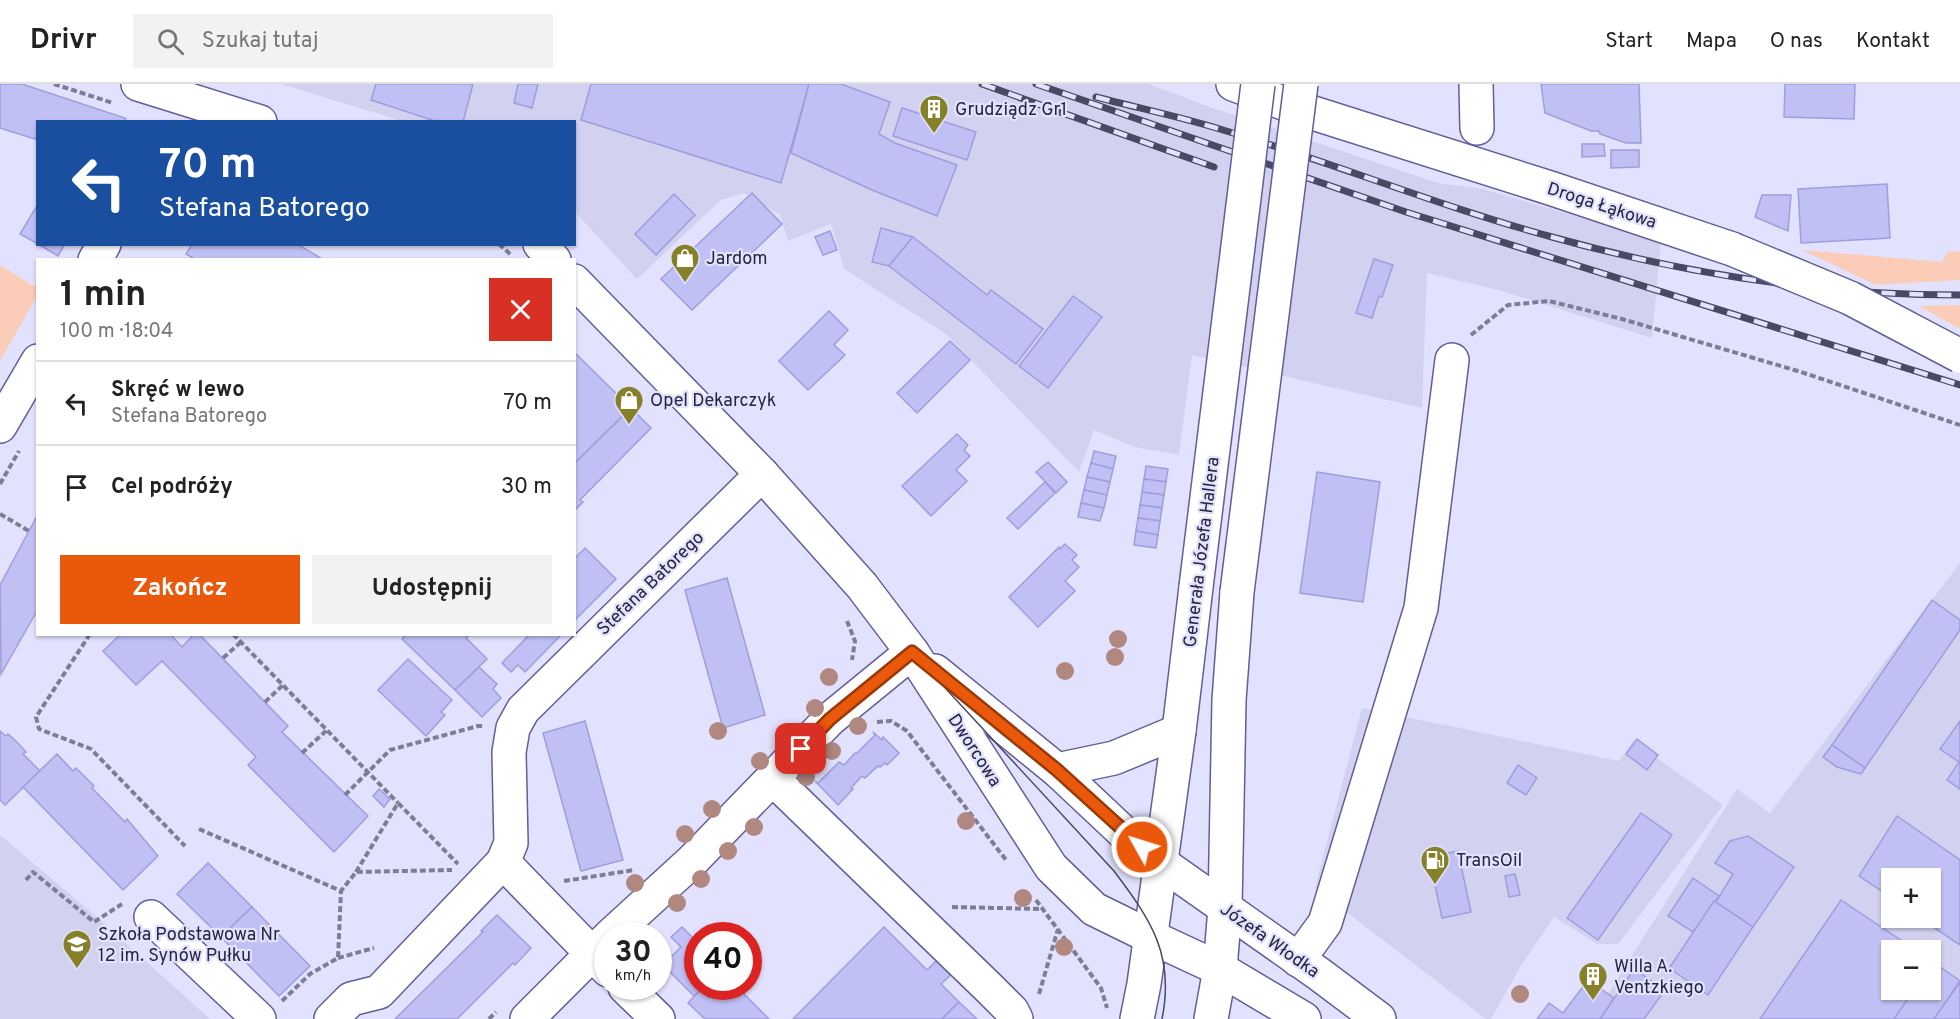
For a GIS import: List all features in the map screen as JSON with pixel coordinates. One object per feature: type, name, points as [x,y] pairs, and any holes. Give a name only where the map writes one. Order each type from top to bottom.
[{"type":"street","name":"Droga Łąkowa","points":[[1233,84],[1291,106],[1550,188],[1732,249],[1850,298],[1960,356]]},
{"type":"street","name":"Generała Józefa Hallera","points":[[1122,1016],[1144,984],[1179,731],[1258,84]]},
{"type":"street","points":[[1211,1019],[1220,969],[1225,908],[1228,700],[1237,592],[1301,84]]},
{"type":"street","points":[[1476,84],[1477,128]]},
{"type":"street","points":[[127,94],[176,109],[247,120]]},
{"type":"street","points":[[542,246],[552,258]]},
{"type":"street","points":[[576,282],[762,474],[862,586],[912,652],[830,719],[632,922]]},
{"type":"street","points":[[1298,960],[1325,923],[1421,608],[1452,360]]},
{"type":"street","points":[[0,426],[36,364]]},
{"type":"street","name":"Stefana Batorego","points":[[331,1019],[351,999],[379,992],[503,862],[511,843],[509,752],[513,728],[523,710],[762,474]]},
{"type":"street","name":"Dworcowa","points":[[912,652],[1057,770],[1123,832],[1161,862]]},
{"type":"street","name":"Dworcowa","points":[[912,652],[1051,867],[1094,909],[1149,936]]},
{"type":"street","points":[[1057,770],[1114,758],[1179,731]]},
{"type":"street","points":[[773,778],[1012,1011],[1025,1010]]},
{"type":"street","points":[[503,862],[594,942]]},
{"type":"street","name":"Józefa Włodka","points":[[1161,862],[1379,1019]]},
{"type":"street","points":[[137,910],[269,1012]]},
{"type":"street","points":[[1149,936],[1220,969],[1304,1019]]},
{"type":"street","points":[[527,1019],[594,959]]},
{"type":"street","points":[[638,1000],[658,1019]]},
{"type":"path","points":[[54,84],[127,94]]},
{"type":"path","points":[[1452,360],[1470,336],[1508,306],[1549,301],[1622,319],[1801,372],[1960,425]]},
{"type":"path","points":[[0,514],[29,531]]},
{"type":"path","points":[[846,618],[855,641],[851,665]]},
{"type":"path","points":[[88,636],[36,717],[39,729],[91,749],[185,846]]},
{"type":"path","points":[[235,636],[464,870],[503,862]]},
{"type":"path","points":[[223,658],[241,642]]},
{"type":"path","points":[[265,702],[283,685]]},
{"type":"path","points":[[875,722],[891,721],[908,731],[1008,862]]},
{"type":"path","points":[[345,795],[390,750],[478,726],[513,728]]},
{"type":"path","points":[[302,753],[327,730]]},
{"type":"path","points":[[338,958],[341,891],[356,873],[398,802]]},
{"type":"path","points":[[199,829],[341,891]]},
{"type":"path","points":[[528,886],[642,869]]},
{"type":"path","points":[[441,878],[449,870]]},
{"type":"path","points":[[356,873],[456,870]]},
{"type":"path","points":[[26,880],[33,872],[94,922],[137,910]]},
{"type":"path","points":[[1029,890],[1122,1016]]},
{"type":"path","points":[[947,906],[970,909],[1044,909]]},
{"type":"path","points":[[1025,1010],[1051,958],[1058,929]]},
{"type":"path","points":[[269,1012],[310,974],[338,958],[372,950],[380,942]]},
{"type":"shaded area","points":[[281,84],[1149,84],[1207,106],[1438,183],[1483,189],[1661,241],[1652,338],[1498,290],[1427,273],[1422,408],[1192,355],[1179,455],[1135,447],[1094,430],[1079,472],[946,334],[844,269],[831,224],[788,241],[780,215],[744,193],[721,200],[637,279],[576,213],[576,120],[399,120]]},
{"type":"shaded area","points":[[1802,250],[1942,262],[1948,252],[1960,251],[1960,280],[1876,285]]},
{"type":"shaded area","points":[[0,265],[33,286],[36,284],[36,298],[0,361]]},
{"type":"shaded area","points":[[1960,305],[1960,329],[1919,306]]},
{"type":"shaded area","points":[[1960,563],[1960,1019],[1592,1019],[1737,789],[1770,813]]},
{"type":"shaded area","points":[[1362,708],[1619,761],[1633,741],[1723,805],[1618,944],[1597,944],[1554,917],[1522,964],[1491,1019],[1486,1019],[1315,888]]},
{"type":"shaded area","name":"Szkoła Podstawowa Nr 12 im. Synów Pułku","points":[[0,835],[99,919],[210,1019],[0,1019]]},
{"type":"building","points":[[0,84],[22,84],[126,120],[36,120],[36,139],[0,128]]},
{"type":"building","points":[[376,84],[473,84],[464,120],[432,120],[371,100]]},
{"type":"building","points":[[518,84],[538,84],[532,108],[514,103]]},
{"type":"building","points":[[591,84],[809,84],[781,183],[581,120]]},
{"type":"building","points":[[809,84],[841,84],[890,102],[879,134],[895,143],[957,165],[937,216],[872,190],[791,153]]},
{"type":"building","points":[[1541,84],[1639,84],[1641,143],[1626,143],[1600,134],[1599,131],[1591,131],[1545,113]]},
{"type":"building","points":[[1785,84],[1855,84],[1854,119],[1784,117]]},
{"type":"building","name":"Grudziądz Gr1","points":[[902,108],[976,132],[967,160],[893,136]]},
{"type":"building","points":[[1582,144],[1604,144],[1605,156],[1582,157]]},
{"type":"building","points":[[1611,150],[1639,150],[1639,167],[1611,168]]},
{"type":"building","points":[[1887,184],[1890,238],[1801,243],[1798,189]]},
{"type":"building","points":[[752,193],[782,224],[692,310],[661,279]]},
{"type":"building","points":[[674,194],[695,215],[656,255],[635,234]]},
{"type":"building","points":[[1762,195],[1791,195],[1788,231],[1755,217]]},
{"type":"building","points":[[36,207],[36,243],[20,234]]},
{"type":"building","points":[[881,228],[913,237],[889,266],[872,262]]},
{"type":"building","points":[[830,231],[837,250],[823,255],[815,237]]},
{"type":"building","points":[[913,237],[987,295],[991,290],[1043,329],[1016,364],[889,266]]},
{"type":"building","points":[[41,246],[64,246],[58,256]]},
{"type":"building","points":[[191,246],[300,246],[321,258],[193,258],[186,254]]},
{"type":"building","points":[[1374,259],[1393,265],[1372,318],[1356,313]]},
{"type":"building","points":[[1073,296],[1102,317],[1048,388],[1019,366]]},
{"type":"building","points":[[829,311],[848,330],[834,345],[845,355],[808,390],[779,361]]},
{"type":"building","points":[[950,341],[970,360],[917,413],[897,393]]},
{"type":"building","points":[[576,354],[631,408],[576,462]]},
{"type":"building","points":[[631,408],[651,428],[580,500],[583,502],[576,509],[576,462]]},
{"type":"building","points":[[957,434],[968,445],[964,450],[970,456],[956,470],[967,481],[931,516],[902,486]]},
{"type":"building","points":[[1094,451],[1116,456],[1113,469],[1091,463]]},
{"type":"building","points":[[1048,462],[1067,482],[1056,493],[1036,472]]},
{"type":"building","points":[[1091,463],[1113,469],[1110,482],[1087,477]]},
{"type":"building","points":[[1146,466],[1168,469],[1166,482],[1144,479]]},
{"type":"building","points":[[1317,472],[1380,482],[1363,602],[1300,593]]},
{"type":"building","points":[[1087,477],[1110,482],[1107,495],[1084,490]]},
{"type":"building","points":[[1144,479],[1166,482],[1164,495],[1142,492]]},
{"type":"building","points":[[1045,482],[1055,493],[1018,529],[1007,518]]},
{"type":"building","points":[[1084,490],[1107,495],[1104,508],[1081,503]]},
{"type":"building","points":[[1142,492],[1164,495],[1162,508],[1140,505]]},
{"type":"building","points":[[1081,503],[1104,508],[1100,521],[1078,517]]},
{"type":"building","points":[[1140,505],[1162,508],[1160,521],[1138,518]]},
{"type":"building","points":[[36,518],[36,613],[1,674],[0,585]]},
{"type":"building","points":[[1138,518],[1160,521],[1158,535],[1136,531]]},
{"type":"building","points":[[1136,531],[1158,535],[1156,548],[1134,545]]},
{"type":"building","points":[[1065,544],[1077,555],[1072,560],[1079,567],[1065,581],[1075,591],[1038,627],[1009,597],[1059,547],[1060,549]]},
{"type":"building","points":[[585,548],[616,579],[576,619],[576,557]]},
{"type":"building","points":[[727,578],[765,715],[723,728],[685,590]]},
{"type":"building","points":[[1932,600],[1960,620],[1960,630],[1865,768],[1832,745]]},
{"type":"building","points":[[119,636],[172,636],[182,647],[192,636],[201,636],[288,726],[282,732],[368,816],[334,852],[248,765],[256,757],[162,661],[136,685],[103,651]]},
{"type":"building","points":[[404,636],[468,636],[466,638],[487,659],[455,690],[402,639]]},
{"type":"building","points":[[528,636],[560,636],[525,672],[518,665],[511,672],[502,663]]},
{"type":"building","points":[[408,659],[452,700],[441,712],[445,715],[426,736],[378,690]]},
{"type":"building","points":[[479,667],[497,684],[493,689],[501,698],[482,717],[455,690]]},
{"type":"building","points":[[585,721],[623,860],[581,871],[543,733]]},
{"type":"building","points":[[1960,721],[1960,789],[1947,780],[1959,762],[1940,749]]},
{"type":"building","points":[[0,731],[6,736],[8,734],[17,742],[26,752],[23,754],[40,771],[5,805],[0,800]]},
{"type":"building","points":[[873,732],[882,740],[883,737],[899,753],[887,765],[885,763],[878,766],[865,778],[862,776],[838,805],[815,781],[818,783],[839,762],[844,765],[875,735]]},
{"type":"building","points":[[1637,739],[1658,755],[1647,770],[1626,754]]},
{"type":"building","points":[[1832,745],[1865,768],[1861,774],[1837,767],[1823,757]]},
{"type":"building","points":[[57,754],[73,771],[76,768],[94,786],[92,788],[125,822],[127,819],[158,856],[123,890],[23,787]]},
{"type":"building","points":[[1518,765],[1537,778],[1526,795],[1507,783]]},
{"type":"building","points":[[379,789],[390,799],[384,807],[373,796]]},
{"type":"building","points":[[1641,813],[1672,835],[1598,940],[1567,918]]},
{"type":"building","points":[[1897,816],[1960,860],[1960,945],[1935,928],[1941,928],[1941,868],[1881,868],[1881,891],[1859,876]]},
{"type":"building","points":[[1748,836],[1794,867],[1753,927],[1716,902],[1733,874],[1715,863],[1730,841]]},
{"type":"building","points":[[1458,851],[1471,912],[1442,918],[1429,857]]},
{"type":"building","points":[[208,863],[252,907],[221,937],[177,894]]},
{"type":"building","points":[[1515,874],[1520,895],[1509,897],[1505,876]]},
{"type":"building","points":[[1693,878],[1719,896],[1693,932],[1668,916]]},
{"type":"building","points":[[1841,900],[1901,940],[1881,940],[1881,1000],[1907,1000],[1894,1019],[1760,1019]]},
{"type":"building","points":[[1714,901],[1753,927],[1708,995],[1672,970],[1668,970]]},
{"type":"building","points":[[252,907],[310,966],[279,996],[221,937]]},
{"type":"building","points":[[497,915],[531,948],[515,965],[513,963],[457,1019],[395,1019],[483,932],[481,931]]},
{"type":"building","points":[[682,927],[684,929],[684,986],[672,974],[672,956],[681,947],[672,936]]},
{"type":"building","points":[[884,927],[927,970],[942,955],[956,970],[941,984],[959,1002],[942,1019],[793,1019]]},
{"type":"building","points":[[1941,968],[1960,981],[1934,1019],[1894,1019],[1907,1000],[1941,1000]]},
{"type":"building","points":[[1634,969],[1665,990],[1644,1019],[1600,1019]]},
{"type":"building","name":"Willa A. Ventzkiego","points":[[1588,980],[1614,998],[1600,1019],[1537,1019],[1549,1003],[1563,1013]]},
{"type":"building","points":[[1960,982],[1960,1019],[1934,1019]]},
{"type":"building","points":[[691,1000],[750,1000],[769,1019],[705,1019],[688,1003]]},
{"type":"building","points":[[959,1002],[977,1019],[942,1019]]},
{"type":"tram line","points":[[912,652],[1114,871],[1139,906],[1157,939],[1162,957],[1165,976],[1162,1019]]},
{"type":"railway","points":[[982,84],[1214,167]]},
{"type":"railway","points":[[1036,84],[1406,212],[1960,385]]},
{"type":"railway","points":[[1096,97],[1223,130],[1511,225],[1652,262],[1703,272],[1805,286],[1908,294],[1960,295]]},
{"type":"place","name":"Grudziądz Gr1","points":[[934,134]]},
{"type":"place","name":"Jardom","points":[[685,284]]},
{"type":"place","name":"Opel Dekarczyk","points":[[629,426]]},
{"type":"place","name":"TransOil","points":[[1435,886]]},
{"type":"place","name":"Szkoła Podstawowa Nr 12 im. Synów Pułku","points":[[77,970]]},
{"type":"place","name":"Willa A. Ventzkiego","points":[[1593,1002]]},
{"type":"route","points":[[801,749],[830,719],[912,652],[1057,770],[1142,847]]}]
